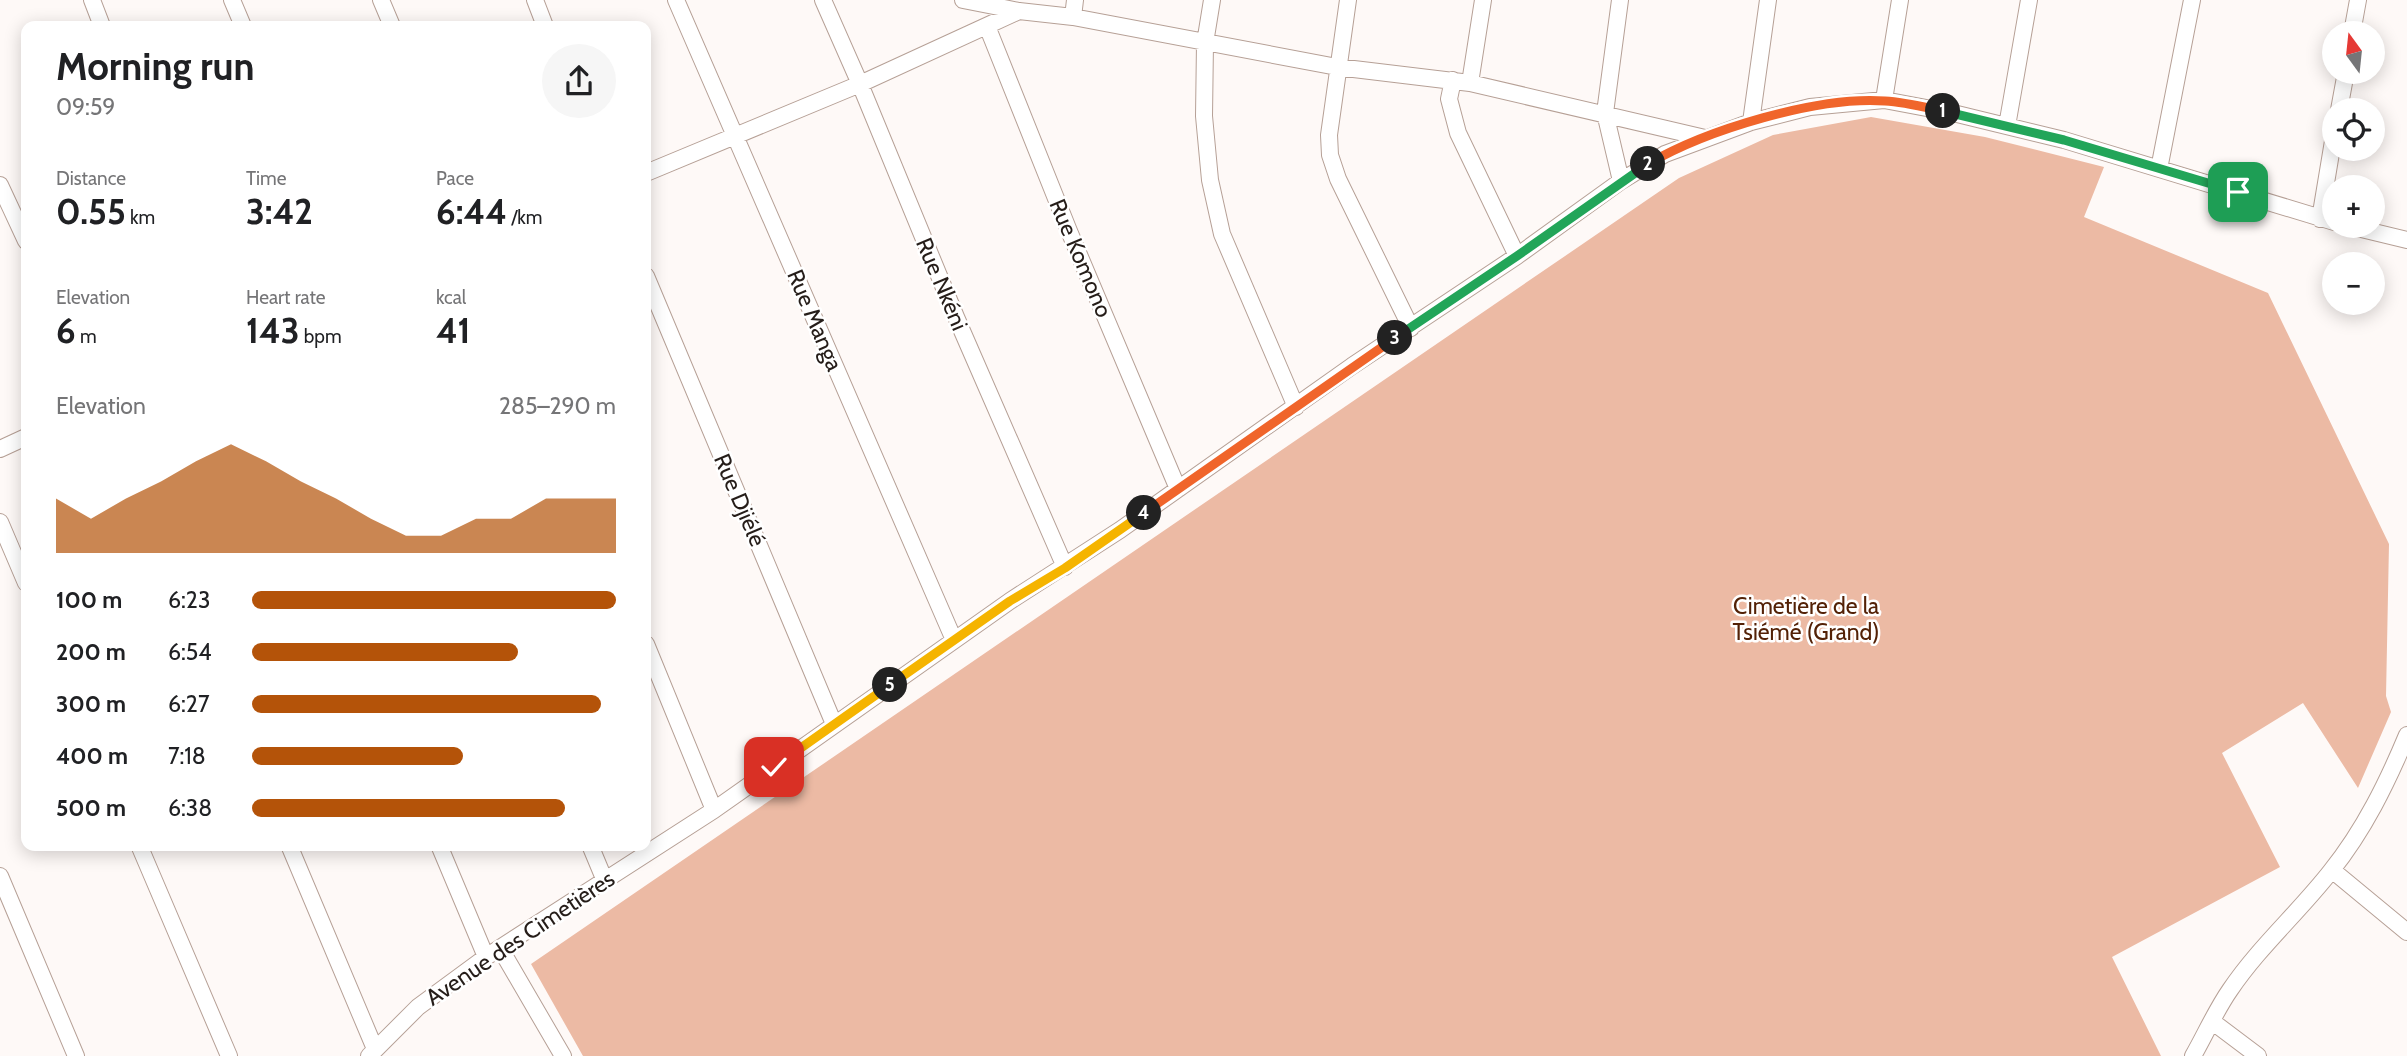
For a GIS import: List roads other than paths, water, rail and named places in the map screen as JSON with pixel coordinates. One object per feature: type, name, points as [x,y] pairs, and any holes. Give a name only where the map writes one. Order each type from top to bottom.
[{"type":"street","points":[[92,0],[100,21]]},
{"type":"street","points":[[232,0],[241,21]]},
{"type":"street","points":[[381,0],[390,21]]},
{"type":"street","points":[[535,0],[543,21]]},
{"type":"street","name":"Rue Manga","points":[[676,0],[954,640]]},
{"type":"street","name":"Rue Nkéni","points":[[822,0],[1065,568]]},
{"type":"street","points":[[963,0],[1019,11],[1073,17],[1337,66],[1470,83],[1705,138]]},
{"type":"street","points":[[1073,17],[1076,0]]},
{"type":"street","points":[[1212,0],[1205,43],[1204,117],[1210,180],[1222,234],[1296,407]]},
{"type":"street","points":[[1348,0],[1337,66],[1329,135],[1330,155],[1338,179],[1411,328]]},
{"type":"street","points":[[1470,83],[1483,0]]},
{"type":"street","points":[[1620,0],[1605,113],[1621,181]]},
{"type":"street","points":[[1752,122],[1768,0]]},
{"type":"street","points":[[1884,100],[1900,0]]},
{"type":"street","points":[[2007,126],[2029,0]]},
{"type":"street","points":[[2159,169],[2192,0]]},
{"type":"street","points":[[2354,21],[2358,0]]},
{"type":"street","points":[[651,171],[860,84],[1019,11]]},
{"type":"street","name":"Rue Komono","points":[[987,26],[1074,243],[1178,489]]},
{"type":"street","points":[[1453,80],[1450,99],[1458,133],[1517,256]]},
{"type":"street","name":"Avenue des Cimetières","points":[[372,1053],[418,1007],[493,953],[714,810],[1010,601],[1065,568],[1352,366],[1517,256],[1621,181],[1650,163],[1705,138],[1810,107],[1884,100],[1953,113],[2064,140],[2322,218]]},
{"type":"street","points":[[0,186],[21,230]]},
{"type":"street","points":[[2385,235],[2407,240]]},
{"type":"street","name":"Rue Djiélé","points":[[651,288],[834,724]]},
{"type":"street","points":[[0,449],[21,439]]},
{"type":"street","points":[[0,522],[21,571]]},
{"type":"street","points":[[651,657],[714,810]]},
{"type":"street","points":[[2193,1056],[2228,992],[2332,870],[2362,827],[2386,785],[2407,735]]},
{"type":"street","points":[[142,851],[229,1056]]},
{"type":"street","points":[[291,851],[372,1053]]},
{"type":"street","points":[[442,851],[493,953],[563,1056]]},
{"type":"street","points":[[592,851],[605,881]]},
{"type":"street","points":[[2332,870],[2407,932]]},
{"type":"street","points":[[0,876],[76,1056]]},
{"type":"street","points":[[2213,1022],[2258,1056]]},
{"type":"park label","name":"Cimetière de la Tsiémé (Grand)","points":[[1806,619]]}]
